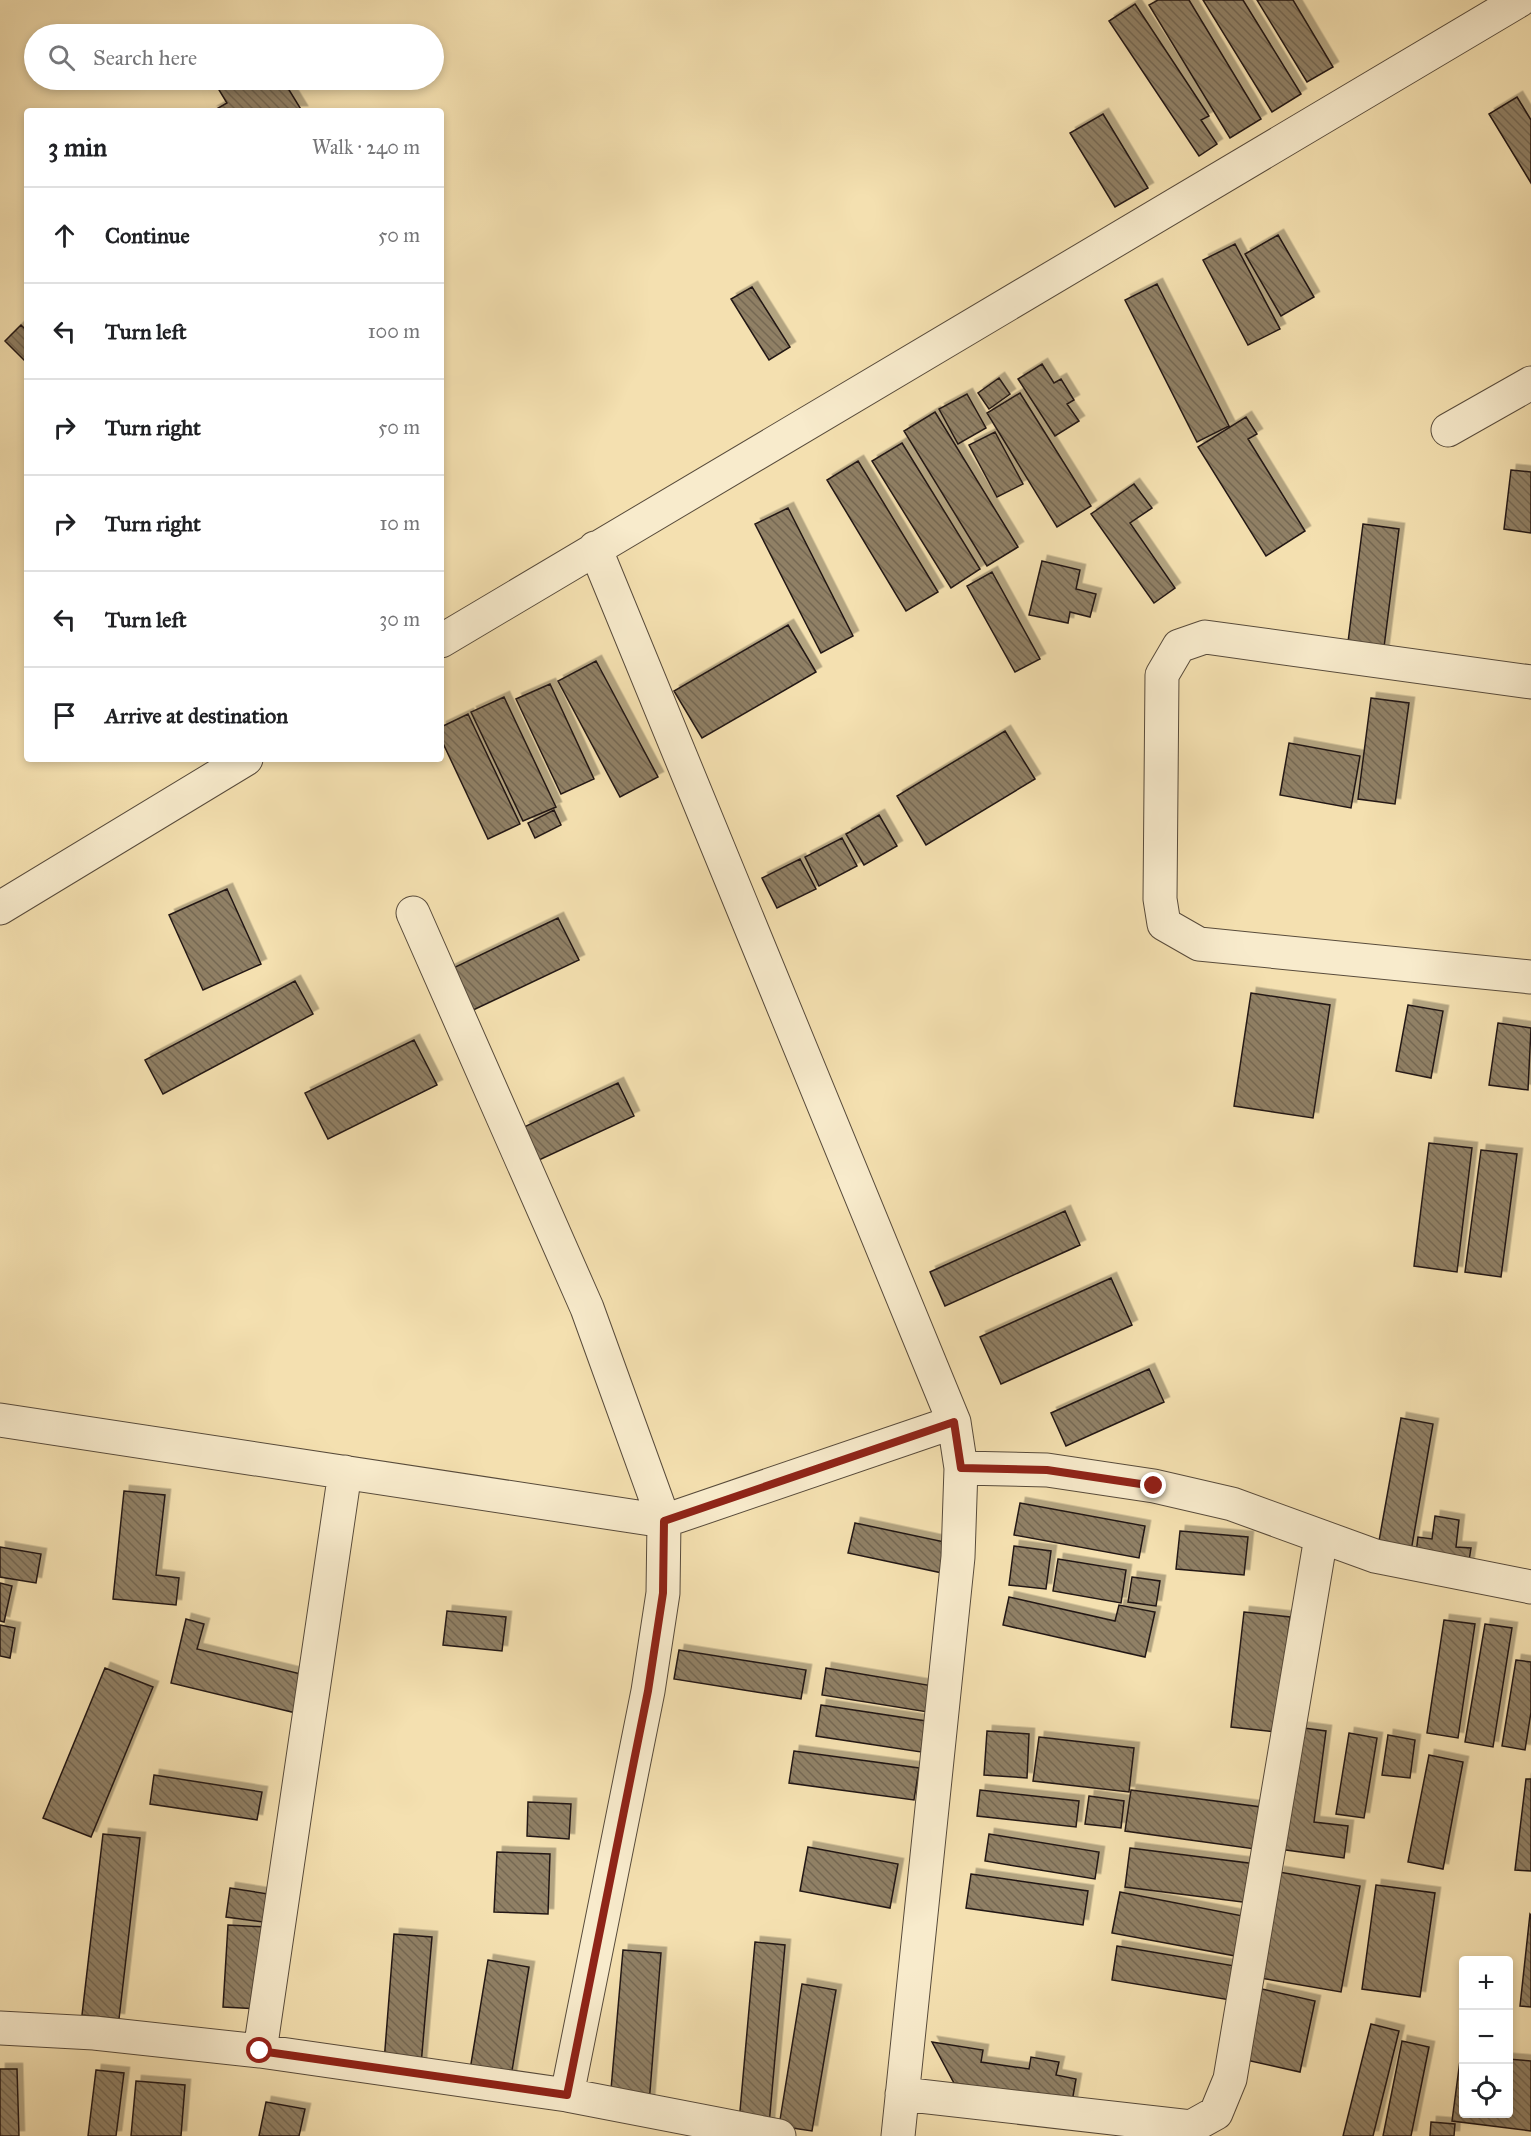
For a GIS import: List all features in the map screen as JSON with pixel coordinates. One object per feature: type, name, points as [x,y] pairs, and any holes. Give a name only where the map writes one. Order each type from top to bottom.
[{"type":"street","points":[[444,639],[1520,0]]},
{"type":"street","points":[[1448,430],[1531,383]]},
{"type":"street","points":[[595,548],[954,1422],[961,1468],[958,1557],[898,2136]]},
{"type":"street","points":[[1531,682],[1205,637],[1179,646],[1162,675],[1160,899],[1164,924],[1199,944],[1531,977]]},
{"type":"street","points":[[0,908],[241,762]]},
{"type":"street","points":[[413,913],[587,1308],[664,1521],[663,1593],[648,1691],[567,2095]]},
{"type":"street","points":[[0,1420],[664,1521],[954,1422]]},
{"type":"street","points":[[961,1468],[1047,1470],[1154,1486],[1232,1504],[1375,1556],[1531,1587]]},
{"type":"street","points":[[260,2051],[345,1472]]},
{"type":"street","points":[[902,2094],[1191,2127],[1216,2113],[1230,2079],[1321,1538]]},
{"type":"street","points":[[0,2028],[94,2033],[260,2051],[567,2095],[779,2136]]},
{"type":"building","points":[[1158,0],[1189,0],[1261,119],[1230,138],[1149,5]]},
{"type":"building","points":[[1203,0],[1243,0],[1301,94],[1272,112]]},
{"type":"building","points":[[1257,0],[1293,0],[1333,67],[1307,82]]},
{"type":"building","points":[[1135,4],[1209,116],[1201,120],[1217,144],[1199,156],[1109,21]]},
{"type":"building","points":[[219,90],[289,90],[300,108],[218,108],[227,103]]},
{"type":"building","points":[[1517,97],[1531,120],[1531,183],[1489,114]]},
{"type":"building","points":[[1103,114],[1148,188],[1115,207],[1070,133]]},
{"type":"building","points":[[1278,235],[1314,297],[1281,316],[1245,254]]},
{"type":"building","points":[[1235,244],[1280,329],[1248,345],[1203,260]]},
{"type":"building","points":[[1157,284],[1229,426],[1197,442],[1125,300]]},
{"type":"building","points":[[752,287],[790,347],[769,360],[731,299]]},
{"type":"building","points":[[21,325],[24,328],[24,360],[5,341]]},
{"type":"building","points":[[1042,364],[1054,383],[1061,379],[1074,400],[1067,404],[1079,421],[1055,436],[1018,379]]},
{"type":"building","points":[[999,378],[1010,394],[989,409],[978,393]]},
{"type":"building","points":[[1020,393],[1091,506],[1057,527],[987,413]]},
{"type":"building","points":[[967,394],[986,428],[958,444],[939,409]]},
{"type":"building","points":[[935,412],[1018,547],[987,566],[904,431]]},
{"type":"building","points":[[1246,417],[1257,434],[1248,439],[1305,531],[1266,556],[1198,447]]},
{"type":"building","points":[[995,432],[1023,484],[997,497],[969,445]]},
{"type":"building","points":[[902,443],[980,569],[951,588],[872,461]]},
{"type":"building","points":[[858,461],[938,592],[906,611],[827,480]]},
{"type":"building","points":[[1511,470],[1531,472],[1531,533],[1504,529]]},
{"type":"building","points":[[1134,484],[1152,508],[1130,523],[1175,588],[1154,603],[1091,514]]},
{"type":"building","points":[[788,508],[853,636],[821,653],[755,524]]},
{"type":"building","points":[[1363,524],[1399,529],[1383,655],[1347,650]]},
{"type":"building","points":[[1042,561],[1080,570],[1076,589],[1096,594],[1090,617],[1070,612],[1068,623],[1029,615]]},
{"type":"building","points":[[992,572],[1040,659],[1015,672],[967,586]]},
{"type":"building","points":[[788,625],[816,672],[702,738],[674,691]]},
{"type":"building","points":[[596,661],[658,777],[620,797],[558,681]]},
{"type":"building","points":[[550,684],[594,779],[561,794],[516,699]]},
{"type":"building","points":[[504,697],[556,807],[523,821],[471,712]]},
{"type":"building","points":[[1371,698],[1409,703],[1395,804],[1358,799]]},
{"type":"building","points":[[468,714],[520,824],[488,839],[444,745],[444,726]]},
{"type":"building","points":[[1005,731],[1035,779],[926,845],[897,796]]},
{"type":"building","points":[[1289,743],[1360,756],[1351,808],[1280,795]]},
{"type":"building","points":[[554,810],[561,825],[535,838],[528,823]]},
{"type":"building","points":[[879,815],[897,846],[864,865],[846,834]]},
{"type":"building","points":[[842,838],[857,866],[819,886],[805,857]]},
{"type":"building","points":[[800,859],[816,889],[777,908],[762,878]]},
{"type":"building","points":[[227,889],[261,964],[203,990],[169,915]]},
{"type":"building","points":[[558,918],[579,960],[469,1012],[449,970]]},
{"type":"building","points":[[295,981],[313,1014],[163,1094],[145,1060]]},
{"type":"building","points":[[1251,993],[1330,1005],[1313,1118],[1234,1106]]},
{"type":"building","points":[[1408,1005],[1443,1011],[1431,1078],[1396,1071]]},
{"type":"building","points":[[1498,1023],[1531,1028],[1528,1090],[1489,1085]]},
{"type":"building","points":[[414,1040],[437,1085],[328,1139],[305,1093]]},
{"type":"building","points":[[618,1083],[634,1116],[539,1160],[524,1127]]},
{"type":"building","points":[[1429,1143],[1472,1148],[1457,1272],[1414,1266]]},
{"type":"building","points":[[1481,1150],[1517,1154],[1501,1277],[1465,1272]]},
{"type":"building","points":[[1065,1211],[1080,1245],[945,1306],[930,1272]]},
{"type":"building","points":[[1111,1278],[1132,1325],[1001,1384],[980,1337]]},
{"type":"building","points":[[1149,1369],[1164,1402],[1066,1446],[1051,1413]]},
{"type":"building","points":[[1401,1418],[1433,1424],[1410,1557],[1377,1552]]},
{"type":"building","points":[[124,1491],[165,1495],[156,1575],[179,1578],[176,1605],[113,1599]]},
{"type":"building","points":[[1020,1503],[1145,1526],[1139,1558],[1014,1535]]},
{"type":"building","points":[[1435,1516],[1459,1520],[1456,1547],[1471,1548],[1468,1567],[1415,1561],[1418,1537],[1432,1539]]},
{"type":"building","points":[[855,1523],[954,1544],[947,1574],[848,1553]]},
{"type":"building","points":[[1180,1531],[1248,1537],[1244,1575],[1176,1569]]},
{"type":"building","points":[[1014,1546],[1051,1551],[1046,1589],[1009,1585]]},
{"type":"building","points":[[0,1547],[41,1554],[36,1583],[0,1577]]},
{"type":"building","points":[[1058,1559],[1126,1570],[1121,1603],[1053,1591]]},
{"type":"building","points":[[1132,1577],[1160,1581],[1156,1606],[1128,1602]]},
{"type":"building","points":[[0,1583],[12,1586],[4,1622],[0,1621]]},
{"type":"building","points":[[1009,1597],[1115,1621],[1119,1605],[1155,1612],[1145,1657],[1003,1625]]},
{"type":"building","points":[[447,1611],[506,1617],[502,1651],[443,1645]]},
{"type":"building","points":[[1244,1612],[1290,1617],[1277,1732],[1231,1727]]},
{"type":"building","points":[[186,1619],[204,1624],[197,1649],[305,1675],[296,1713],[171,1683]]},
{"type":"building","points":[[1444,1620],[1475,1624],[1458,1738],[1427,1733]]},
{"type":"building","points":[[1485,1624],[1512,1628],[1493,1747],[1465,1742]]},
{"type":"building","points":[[0,1625],[15,1628],[10,1658],[0,1656]]},
{"type":"building","points":[[679,1650],[806,1670],[801,1699],[674,1679]]},
{"type":"building","points":[[1516,1660],[1531,1662],[1531,1712],[1525,1750],[1502,1746]]},
{"type":"building","points":[[105,1668],[153,1687],[91,1837],[43,1818]]},
{"type":"building","points":[[826,1668],[939,1687],[934,1713],[822,1695]]},
{"type":"building","points":[[821,1705],[926,1721],[921,1752],[816,1736]]},
{"type":"building","points":[[1296,1727],[1326,1731],[1314,1822],[1348,1826],[1344,1858],[1279,1849]]},
{"type":"building","points":[[987,1731],[1029,1734],[1027,1778],[984,1775]]},
{"type":"building","points":[[1349,1733],[1377,1738],[1364,1818],[1336,1814]]},
{"type":"building","points":[[1388,1735],[1415,1740],[1410,1778],[1382,1775]]},
{"type":"building","points":[[1039,1737],[1134,1748],[1129,1792],[1033,1781]]},
{"type":"building","points":[[794,1751],[919,1768],[914,1800],[789,1783]]},
{"type":"building","points":[[1429,1755],[1463,1762],[1443,1869],[1408,1862]]},
{"type":"building","points":[[154,1775],[262,1792],[257,1820],[150,1804]]},
{"type":"building","points":[[1526,1779],[1531,1779],[1531,1871],[1515,1870]]},
{"type":"building","points":[[980,1790],[1079,1801],[1076,1827],[977,1816]]},
{"type":"building","points":[[1131,1790],[1261,1807],[1255,1849],[1125,1831]]},
{"type":"building","points":[[1089,1796],[1124,1801],[1121,1828],[1085,1824]]},
{"type":"building","points":[[528,1802],[571,1804],[569,1839],[527,1836]]},
{"type":"building","points":[[103,1834],[140,1838],[119,2019],[82,2015]]},
{"type":"building","points":[[989,1834],[1099,1852],[1095,1879],[985,1861]]},
{"type":"building","points":[[808,1847],[898,1864],[890,1908],[800,1891]]},
{"type":"building","points":[[1130,1848],[1256,1864],[1250,1903],[1125,1887]]},
{"type":"building","points":[[497,1852],[550,1854],[548,1914],[494,1912]]},
{"type":"building","points":[[1279,1872],[1360,1886],[1341,1992],[1260,1978]]},
{"type":"building","points":[[971,1874],[1088,1891],[1083,1925],[966,1908]]},
{"type":"building","points":[[1376,1885],[1435,1893],[1420,1997],[1362,1989]]},
{"type":"building","points":[[230,1888],[275,1895],[270,1923],[226,1917]]},
{"type":"building","points":[[1120,1892],[1248,1917],[1241,1957],[1112,1933]]},
{"type":"building","points":[[1531,1915],[1531,2007],[1520,2006]]},
{"type":"building","points":[[228,1925],[266,1927],[262,2009],[223,2007]]},
{"type":"building","points":[[394,1934],[432,1937],[421,2065],[384,2062]]},
{"type":"building","points":[[755,1942],[785,1945],[769,2125],[739,2122]]},
{"type":"building","points":[[1117,1946],[1235,1966],[1230,2000],[1112,1980]]},
{"type":"building","points":[[623,1950],[661,1953],[649,2104],[610,2101]]},
{"type":"building","points":[[488,1960],[529,1967],[511,2077],[470,2070]]},
{"type":"building","points":[[802,1984],[836,1990],[812,2131],[779,2126]]},
{"type":"building","points":[[1262,1989],[1315,2001],[1300,2072],[1246,2060]]},
{"type":"building","points":[[1371,2024],[1399,2031],[1373,2136],[1343,2136]]},
{"type":"building","points":[[1402,2041],[1429,2047],[1411,2136],[1383,2136]]},
{"type":"building","points":[[932,2042],[983,2050],[981,2062],[1029,2069],[1031,2057],[1059,2062],[1056,2075],[1076,2079],[1072,2102],[954,2083]]},
{"type":"building","points":[[1513,2059],[1531,2061],[1531,2131],[1452,2121],[1459,2068],[1459,2118],[1513,2118]]},
{"type":"building","points":[[0,2069],[17,2069],[19,2136],[0,2136]]},
{"type":"building","points":[[96,2070],[124,2073],[116,2136],[88,2136]]},
{"type":"building","points":[[136,2081],[185,2085],[181,2136],[131,2136]]},
{"type":"building","points":[[266,2102],[305,2109],[299,2136],[259,2136]]},
{"type":"building","points":[[1431,2122],[1455,2124],[1454,2136],[1430,2136]]},
{"type":"route","points":[[260,2051],[567,2095],[648,1691],[663,1593],[664,1521],[954,1422],[961,1468],[1047,1470],[1154,1486]]}]
